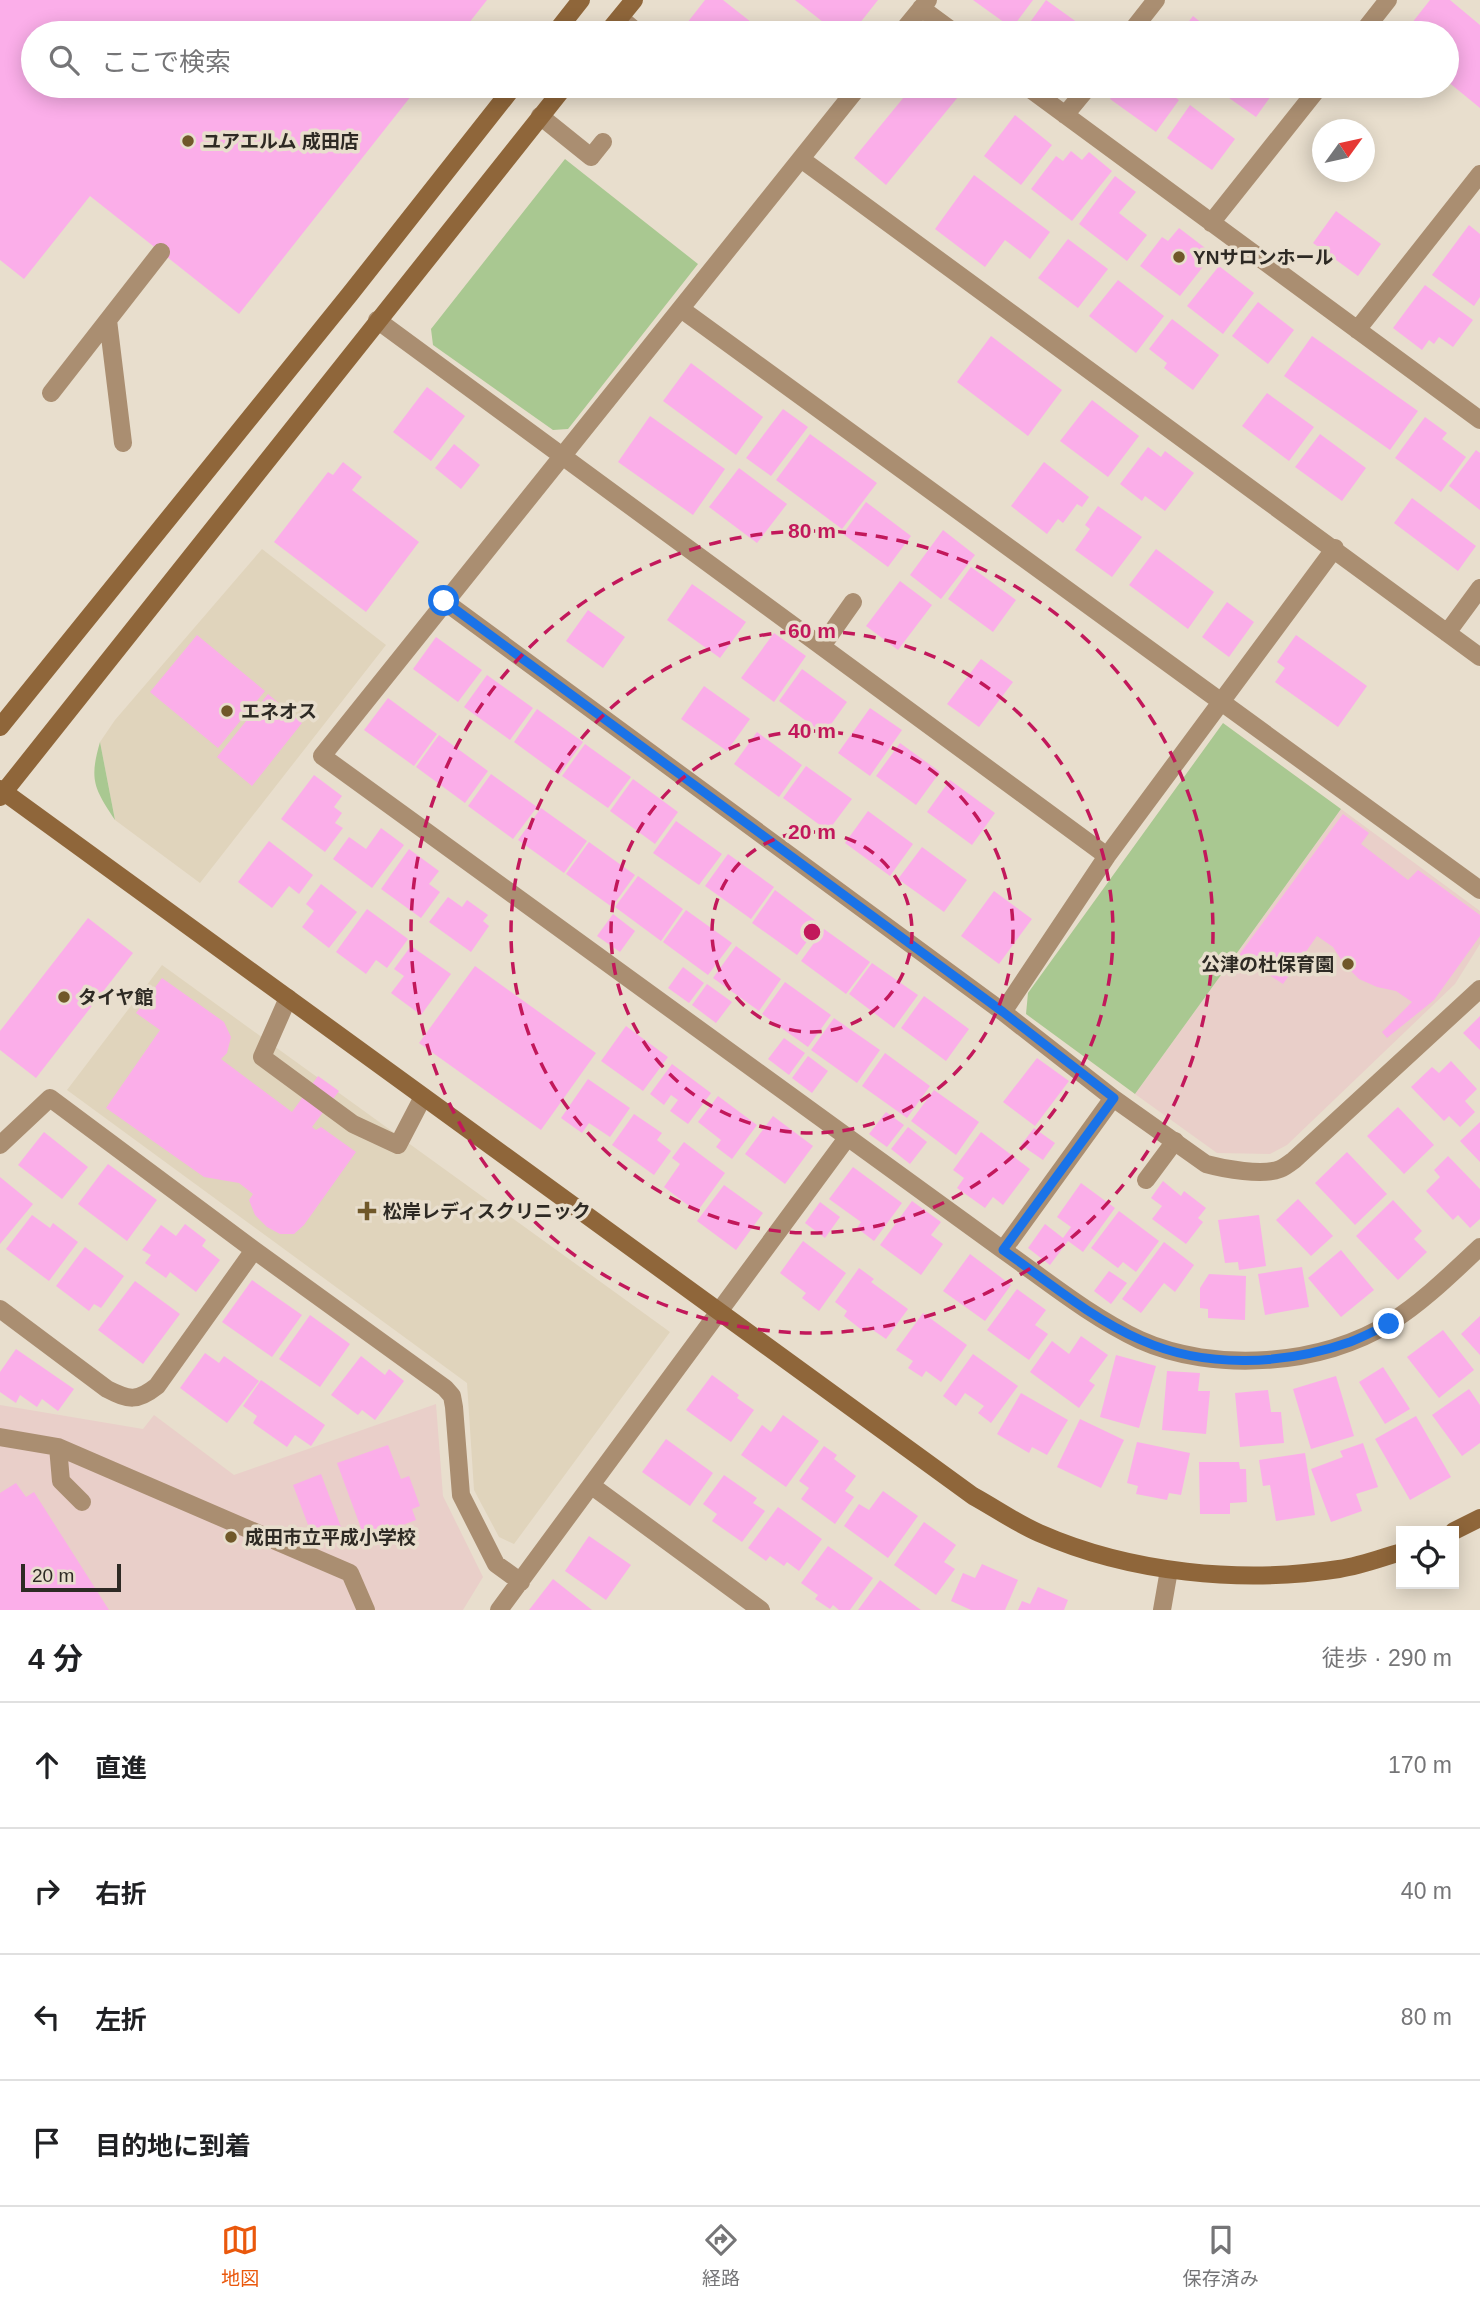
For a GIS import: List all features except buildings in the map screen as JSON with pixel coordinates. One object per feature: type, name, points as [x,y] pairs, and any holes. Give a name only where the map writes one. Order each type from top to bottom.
[{"type":"street","points":[[564,21],[581,0]]},
{"type":"street","points":[[617,21],[634,0]]},
{"type":"street","points":[[1140,21],[1157,0]]},
{"type":"street","points":[[1371,21],[1388,0]]},
{"type":"street","points":[[911,21],[924,4],[942,21]]},
{"type":"street","points":[[620,18],[624,21]]},
{"type":"street","points":[[0,727],[505,98]]},
{"type":"street","points":[[555,98],[1,793],[973,1496],[1038,1533],[1103,1555],[1169,1570],[1269,1575],[1341,1569],[1396,1553]]},
{"type":"street","points":[[849,98],[322,756],[1003,1250],[1101,1319],[1142,1341],[1185,1354],[1223,1359],[1265,1360],[1308,1354],[1352,1341],[1389,1324],[1423,1300],[1480,1247]]},
{"type":"street","points":[[1042,98],[1480,420]]},
{"type":"street","points":[[1065,115],[1078,98]]},
{"type":"street","points":[[1211,223],[1310,98]]},
{"type":"street","points":[[540,116],[591,157],[603,142]]},
{"type":"street","points":[[801,159],[1335,548],[1480,657]]},
{"type":"street","points":[[1357,330],[1478,179]]},
{"type":"street","points":[[51,393],[161,252]]},
{"type":"street","points":[[681,309],[1480,890]]},
{"type":"street","points":[[108,320],[122,443]]},
{"type":"street","points":[[377,320],[1108,856]]},
{"type":"street","points":[[1003,1012],[1108,856],[1335,548]]},
{"type":"street","points":[[1447,633],[1480,588]]},
{"type":"street","points":[[444,601],[1206,1164],[1220,1168],[1269,1172],[1281,1169],[1480,989]]},
{"type":"street","points":[[822,646],[853,602]]},
{"type":"street","points":[[288,998],[262,1057],[343,1117],[398,1145],[424,1097]]},
{"type":"street","points":[[0,1145],[50,1098],[445,1388],[452,1396],[454,1407],[461,1495],[496,1564],[521,1582]]},
{"type":"street","points":[[1003,1250],[1114,1098]]},
{"type":"street","points":[[499,1610],[847,1138]]},
{"type":"street","points":[[1146,1180],[1175,1141]]},
{"type":"street","points":[[0,1309],[107,1390],[126,1398],[144,1397],[157,1386],[254,1250]]},
{"type":"street","points":[[0,1437],[58,1447],[349,1573],[366,1610]]},
{"type":"street","points":[[58,1447],[61,1481],[82,1502]]},
{"type":"street","points":[[593,1486],[761,1610]]},
{"type":"street","points":[[1459,1528],[1480,1518]]},
{"type":"street","points":[[1162,1610],[1169,1570]]},
{"type":"shaded area","points":[[262,549],[386,645],[200,883],[115,820],[100,742],[115,720]]},
{"type":"shaded area","name":"公津の杜保育園","points":[[1341,809],[1480,911],[1480,944],[1455,984],[1287,1145],[1270,1154],[1217,1153],[1135,1094]]},
{"type":"shaded area","name":"松岸レディスクリニック","points":[[162,965],[670,1332],[514,1544],[499,1537],[474,1490],[467,1383],[67,1090]]},
{"type":"shaded area","name":"成田市立平成小学校","points":[[436,1404],[443,1496],[483,1577],[463,1610],[0,1610],[0,1405],[143,1429],[154,1415],[234,1475]]},
{"type":"green space","points":[[565,159],[698,264],[568,429],[553,430],[433,345],[431,329]]},
{"type":"green space","points":[[1223,723],[1341,809],[1135,1094],[1026,1014],[1028,993]]},
{"type":"green space","points":[[100,742],[115,820],[102,800],[94,775]]},
{"type":"place","name":"ユアエルム 成田店","points":[[188,141]]},
{"type":"place","name":"YNサロンホール","points":[[1179,257]]},
{"type":"place","name":"エネオス","points":[[227,711]]},
{"type":"place","name":"公津の杜保育園","points":[[1348,964]]},
{"type":"place","name":"タイヤ館","points":[[64,997]]},
{"type":"place","name":"松岸レディスクリニック","points":[[367,1211]]},
{"type":"place","name":"成田市立平成小学校","points":[[231,1537]]},
{"type":"route","points":[[444,601],[1003,1012],[1114,1098],[1003,1250],[1101,1319],[1142,1341],[1185,1354],[1223,1359],[1265,1360],[1308,1354],[1352,1341],[1389,1324]]}]
